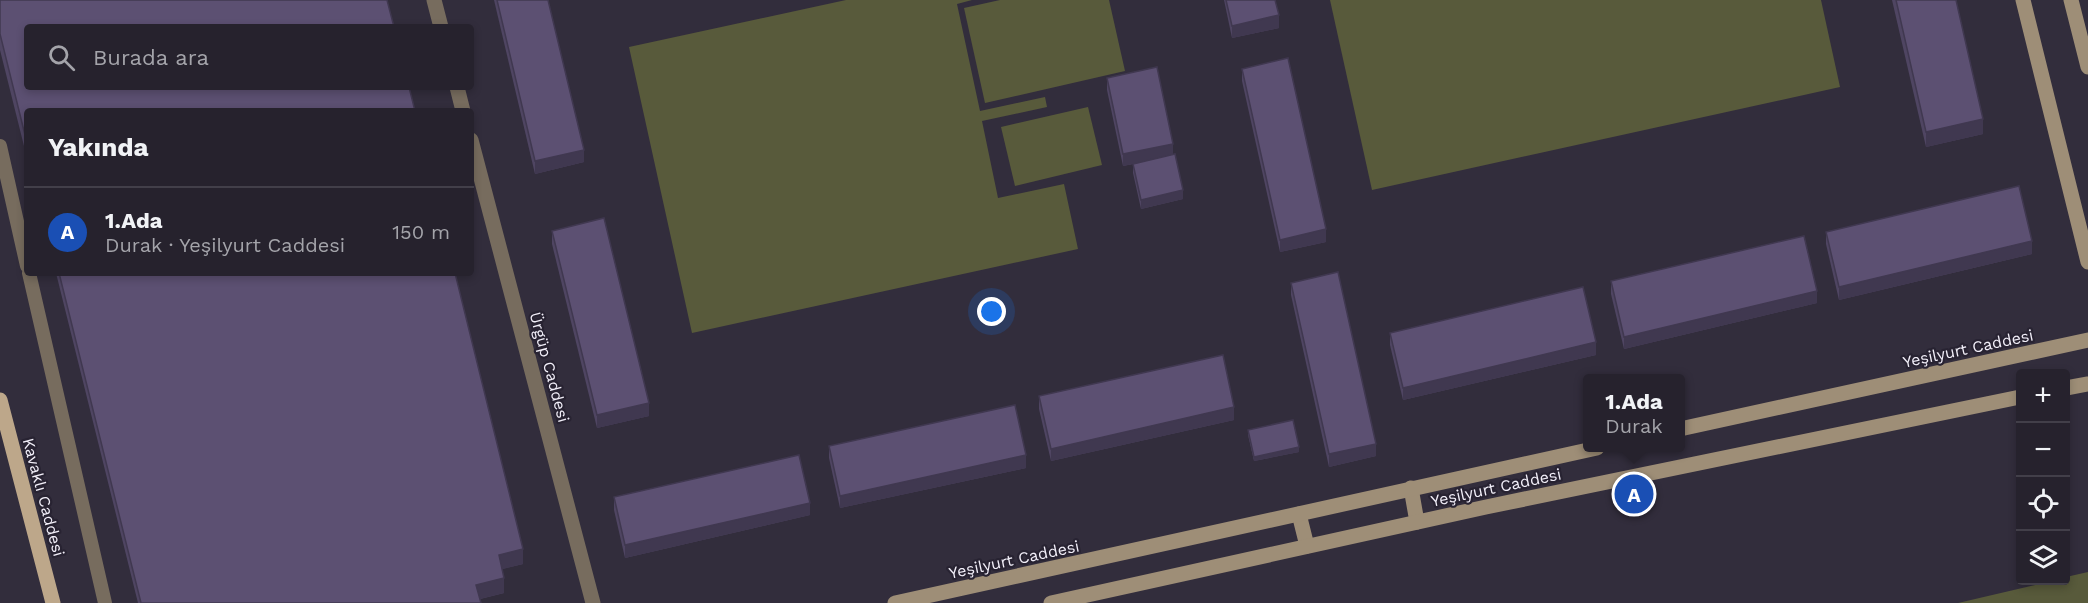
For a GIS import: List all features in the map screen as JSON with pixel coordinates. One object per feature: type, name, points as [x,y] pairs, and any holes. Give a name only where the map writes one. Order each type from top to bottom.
[{"type":"main road","points":[[2023,0],[2088,262]]},
{"type":"main road","points":[[2071,0],[2088,67]]},
{"type":"main road","name":"Yeşilyurt Caddesi","points":[[1685,428],[2088,340]]},
{"type":"main road","points":[[2070,387],[2088,384]]},
{"type":"main road","name":"Yeşilyurt Caddesi","points":[[1051,603],[1417,522],[2016,399]]},
{"type":"main road","name":"Kavaklı Caddesi","points":[[0,400],[53,603]]},
{"type":"main road","name":"Yeşilyurt Caddesi","points":[[895,603],[1583,450]]},
{"type":"main road","points":[[1411,488],[1417,522]]},
{"type":"main road","points":[[1299,514],[1307,546]]},
{"type":"street","points":[[434,0],[440,24]]},
{"type":"street","points":[[458,90],[462,108]]},
{"type":"street","name":"Ürgüp Caddesi","points":[[474,151],[593,603]]},
{"type":"lane","points":[[0,146],[24,253]]},
{"type":"lane","points":[[29,276],[105,603]]},
{"type":"green space","points":[[846,0],[972,0],[957,4],[980,111],[1045,97],[1047,107],[982,121],[998,198],[1064,184],[1078,249],[692,333],[629,47]]},
{"type":"green space","points":[[1000,0],[1109,0],[1125,71],[985,103],[964,8]]},
{"type":"green space","points":[[1330,0],[1821,0],[1840,87],[1372,190]]},
{"type":"green space","points":[[1088,107],[1102,165],[1015,186],[1001,127]]},
{"type":"green space","points":[[2088,572],[2088,603],[1958,603],[2035,585],[2070,585],[2070,576]]},
{"type":"building","points":[[0,0],[387,0],[393,24],[24,24],[24,90],[410,90],[414,108],[24,108],[24,131],[0,34]]},
{"type":"building","points":[[497,0],[548,0],[584,150],[535,161]]},
{"type":"building","points":[[1226,0],[1275,0],[1279,15],[1232,26]]},
{"type":"building","points":[[1896,0],[1956,0],[1983,119],[1926,132]]},
{"type":"building","points":[[1288,58],[1326,229],[1280,240],[1242,69]]},
{"type":"building","points":[[1157,67],[1173,144],[1123,154],[1107,78]]},
{"type":"building","points":[[1175,154],[1183,190],[1141,200],[1133,164]]},
{"type":"building","points":[[2019,186],[2032,241],[1839,287],[1826,232]]},
{"type":"building","points":[[604,218],[649,403],[597,415],[552,231]]},
{"type":"building","points":[[1804,236],[1817,291],[1624,337],[1611,281]]},
{"type":"building","points":[[1338,272],[1376,444],[1329,454],[1291,283]]},
{"type":"building","points":[[60,276],[456,276],[523,549],[499,555],[504,578],[476,585],[481,603],[141,603]]},
{"type":"building","points":[[1583,287],[1596,342],[1403,388],[1390,333]]},
{"type":"building","points":[[1223,355],[1234,407],[1051,449],[1039,396]]},
{"type":"building","points":[[1015,405],[1026,455],[840,496],[829,446]]},
{"type":"building","points":[[1293,420],[1299,447],[1254,457],[1248,430]]},
{"type":"building","points":[[799,455],[810,503],[625,545],[614,497]]},
{"type":"place","name":"1.Ada","points":[[1634,494]]}]
